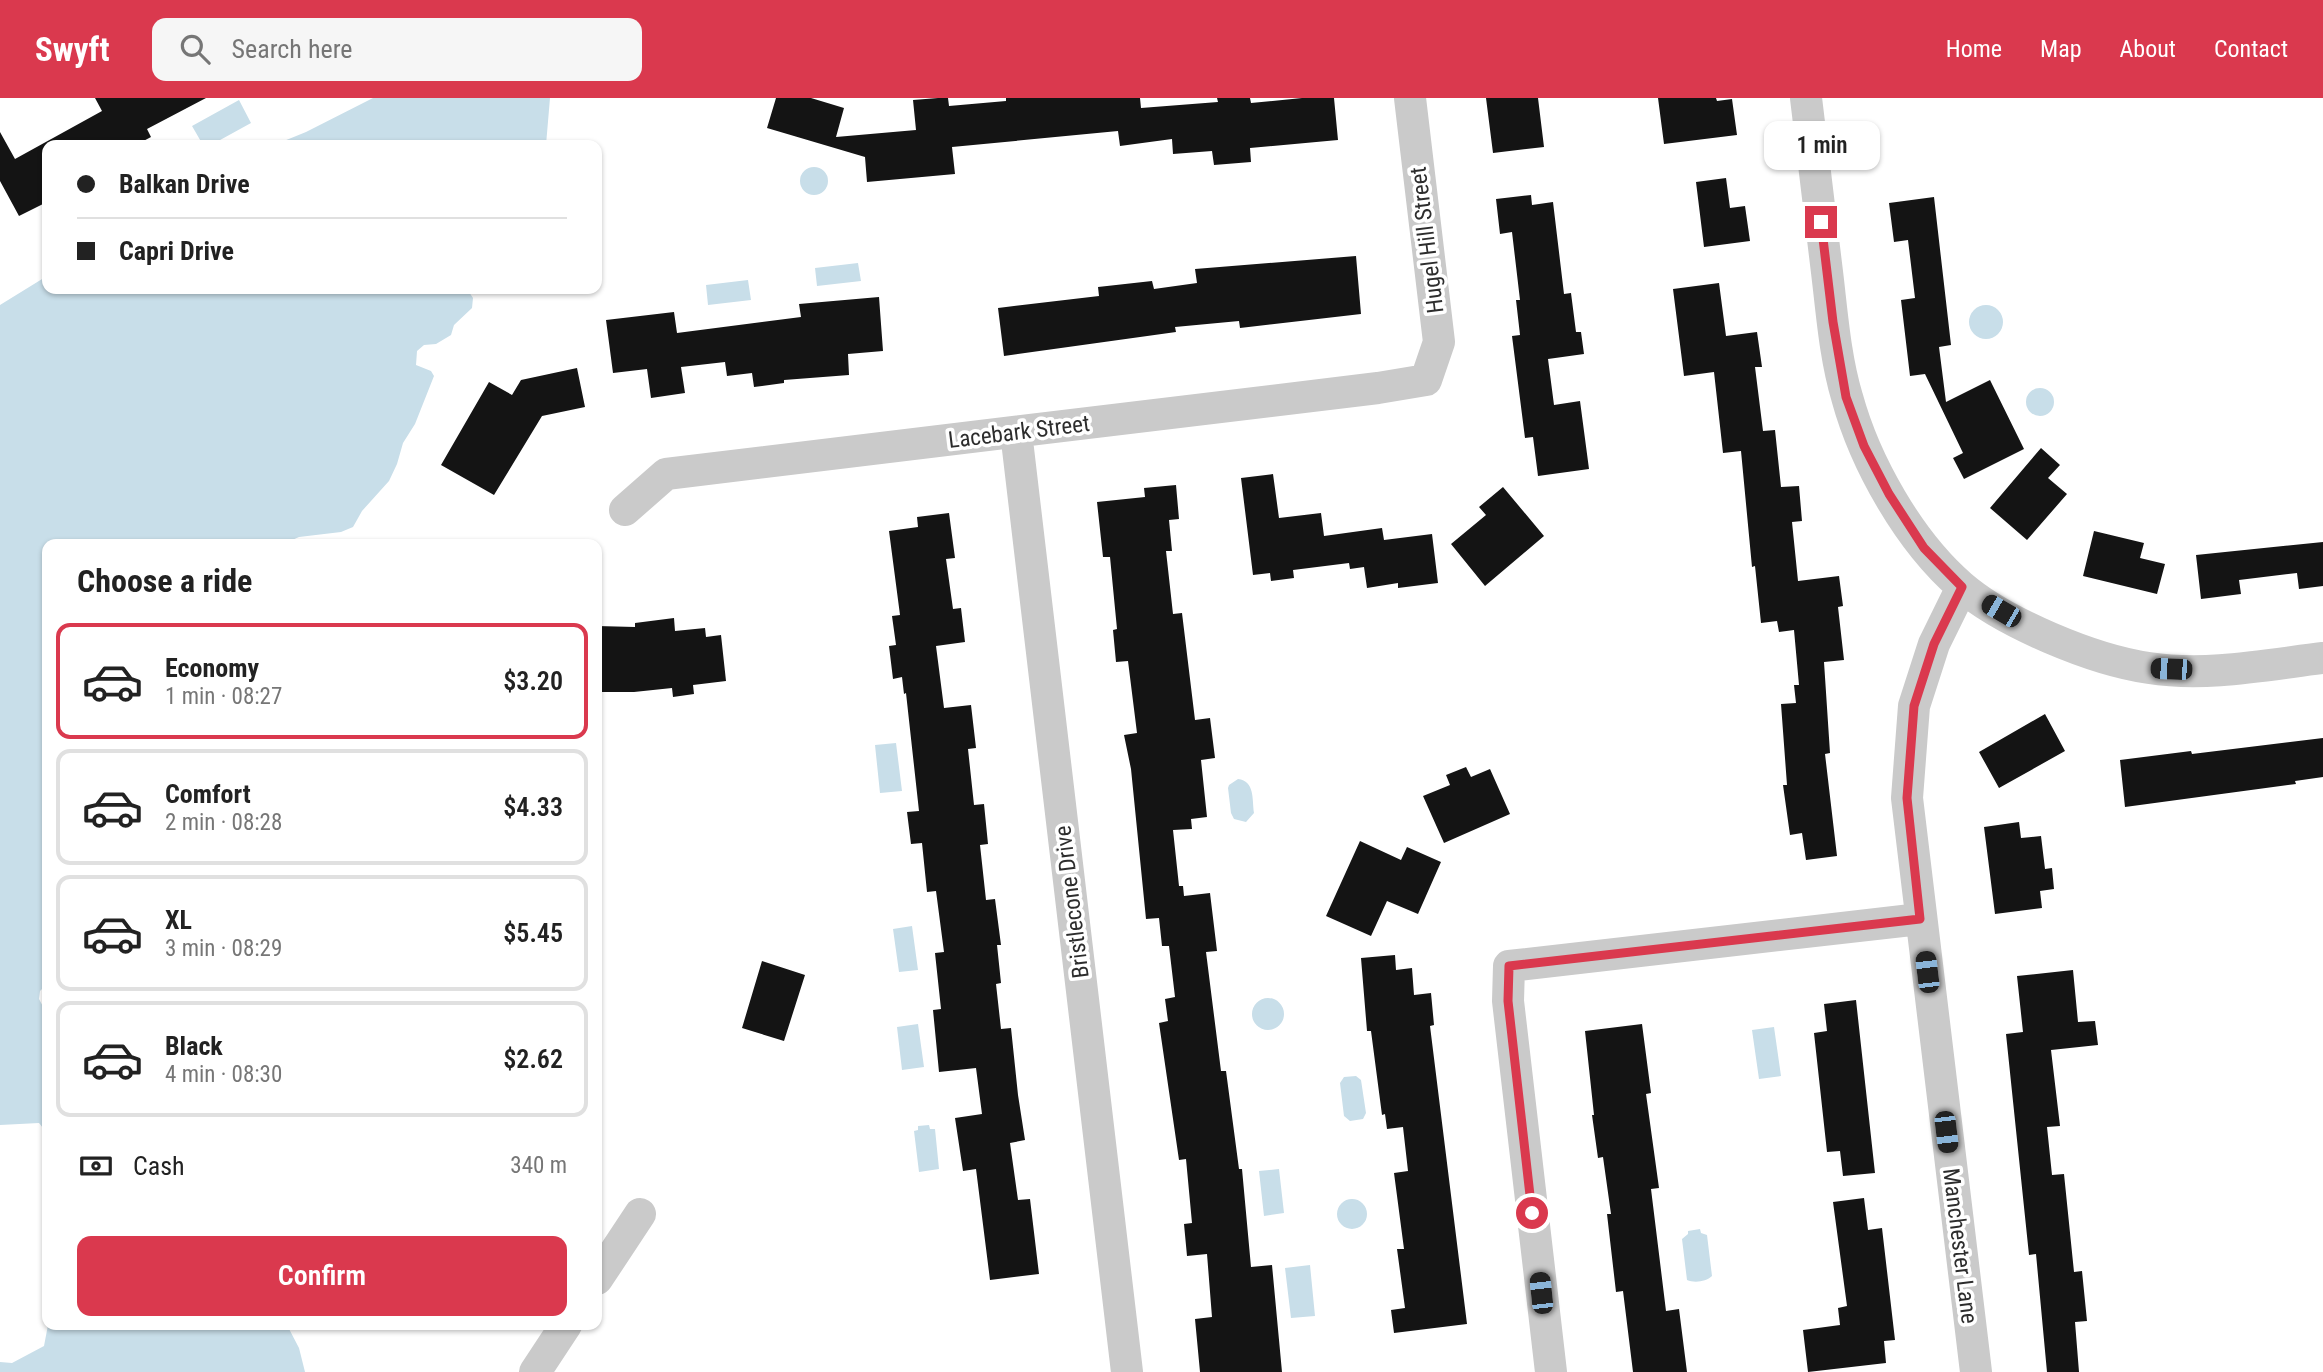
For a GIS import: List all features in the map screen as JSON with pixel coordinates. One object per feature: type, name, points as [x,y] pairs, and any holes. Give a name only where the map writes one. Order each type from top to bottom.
[{"type":"street","name":"Hugel Hill Street","points":[[1410,98],[1439,342],[1426,380]]},
{"type":"street","points":[[1806,98],[1833,322],[1846,397],[1864,446],[1889,494],[1924,548],[1962,587],[2035,631],[2095,655],[2149,668],[2214,671],[2323,658]]},
{"type":"street","name":"Lacebark Street","points":[[625,510],[666,474],[1364,390],[1426,380]]},
{"type":"street","name":"Bristlecone Drive","points":[[1016,432],[1127,1372]]},
{"type":"street","name":"Manchester Lane","points":[[1962,587],[1934,644],[1914,706],[1907,798],[1976,1372]]},
{"type":"street","points":[[1551,1372],[1508,1001],[1509,966],[1920,919]]},
{"type":"street","points":[[602,1271],[640,1214]]},
{"type":"street","points":[[535,1372],[563,1330]]},
{"type":"water","points":[[373,98],[550,98],[546,140],[286,140]]},
{"type":"water","points":[[239,100],[251,123],[220,140],[200,140],[192,126]]},
{"type":"water","points":[[814,167],[824,171],[828,181],[824,191],[814,195],[804,191],[800,181],[804,171]]},
{"type":"water","points":[[858,263],[861,281],[817,286],[815,268]]},
{"type":"water","points":[[42,279],[42,294],[470,294],[473,298],[472,308],[454,325],[451,335],[436,344],[424,345],[417,351],[416,365],[431,371],[434,376],[415,424],[403,443],[389,481],[362,511],[353,527],[341,532],[294,539],[42,539],[42,989],[39,999],[42,1005],[42,1127],[39,1123],[0,1125],[0,305]]},
{"type":"water","points":[[748,280],[751,300],[708,305],[706,285]]},
{"type":"water","points":[[1986,305],[1998,310],[2003,322],[1998,334],[1986,339],[1974,334],[1969,322],[1974,310]]},
{"type":"water","points":[[2040,388],[2050,392],[2054,402],[2050,412],[2040,416],[2030,412],[2026,402],[2030,392]]},
{"type":"water","points":[[896,743],[902,791],[880,793],[875,745]]},
{"type":"water","points":[[1238,779],[1247,783],[1252,792],[1254,813],[1246,822],[1234,819],[1231,813],[1228,788]]},
{"type":"water","points":[[912,926],[918,970],[899,972],[893,929]]},
{"type":"water","points":[[1268,998],[1279,1003],[1284,1014],[1279,1025],[1268,1030],[1257,1025],[1252,1014],[1257,1003]]},
{"type":"water","points":[[918,1024],[924,1067],[902,1070],[897,1027]]},
{"type":"water","points":[[1774,1027],[1781,1076],[1759,1079],[1752,1030]]},
{"type":"water","points":[[1356,1076],[1361,1080],[1366,1113],[1363,1119],[1350,1121],[1344,1116],[1340,1083],[1344,1077]]},
{"type":"water","points":[[929,1125],[930,1129],[935,1129],[939,1169],[919,1172],[914,1131],[918,1130],[918,1126]]},
{"type":"water","points":[[1279,1169],[1284,1213],[1264,1216],[1259,1171]]},
{"type":"water","points":[[1352,1199],[1358,1200],[1366,1208],[1366,1220],[1358,1228],[1352,1229],[1346,1228],[1338,1220],[1337,1214],[1338,1208],[1346,1200]]},
{"type":"water","points":[[1700,1229],[1701,1233],[1707,1235],[1712,1276],[1703,1281],[1687,1280],[1682,1239],[1688,1231]]},
{"type":"water","points":[[1310,1265],[1315,1316],[1291,1318],[1285,1268]]},
{"type":"water","points":[[47,1330],[290,1330],[299,1348],[305,1372],[0,1372],[0,1362],[12,1363],[44,1346]]},
{"type":"building","points":[[95,98],[206,98],[147,129],[151,137],[145,140],[49,140],[102,111]]},
{"type":"building","points":[[776,98],[811,98],[844,108],[836,137],[916,130],[913,100],[938,98],[948,98],[949,106],[1006,101],[1006,98],[1140,98],[1141,108],[1218,102],[1217,98],[1250,98],[1251,103],[1334,98],[1338,140],[1250,148],[1251,162],[1214,165],[1212,151],[1173,154],[1172,139],[1120,146],[1118,131],[952,147],[955,174],[867,182],[865,157],[767,128]]},
{"type":"building","points":[[1486,98],[1538,98],[1544,147],[1493,153]]},
{"type":"building","points":[[1658,98],[1716,98],[1717,101],[1732,99],[1737,135],[1664,144]]},
{"type":"building","points":[[0,132],[15,159],[42,144],[42,204],[19,216],[0,181]]},
{"type":"building","points":[[1726,178],[1730,208],[1745,206],[1750,241],[1704,247],[1696,182]]},
{"type":"building","points":[[1531,195],[1532,205],[1553,202],[1564,294],[1571,293],[1576,332],[1581,332],[1584,354],[1548,359],[1554,405],[1580,401],[1589,469],[1538,476],[1533,437],[1525,438],[1512,336],[1520,335],[1516,300],[1520,300],[1512,232],[1500,234],[1496,199]]},
{"type":"building","points":[[1934,197],[1951,345],[1939,347],[1946,402],[1990,380],[2024,449],[1964,479],[1953,458],[1963,453],[1925,374],[1910,376],[1901,300],[1915,298],[1908,240],[1894,242],[1889,203]]},
{"type":"building","points":[[1356,256],[1361,314],[1240,328],[1239,321],[1175,327],[1176,332],[1004,356],[998,308],[1099,296],[1098,287],[1152,281],[1154,289],[1197,283],[1195,269]]},
{"type":"building","points":[[1719,283],[1726,336],[1757,332],[1762,367],[1755,367],[1763,431],[1775,430],[1781,487],[1799,486],[1802,521],[1792,522],[1798,581],[1839,576],[1843,606],[1838,607],[1844,660],[1824,662],[1830,753],[1825,754],[1837,856],[1806,860],[1802,833],[1790,835],[1783,785],[1787,785],[1781,704],[1796,703],[1794,685],[1799,685],[1794,630],[1779,632],[1777,621],[1761,623],[1755,566],[1752,567],[1741,451],[1723,453],[1714,372],[1684,376],[1673,289]]},
{"type":"building","points":[[879,297],[883,351],[848,354],[849,375],[784,380],[784,383],[754,387],[752,373],[727,376],[725,362],[681,367],[685,393],[651,398],[647,369],[613,373],[606,320],[674,312],[677,333],[801,317],[799,304]]},
{"type":"building","points":[[577,368],[585,407],[542,416],[494,495],[441,465],[489,382],[512,395],[521,380]]},
{"type":"building","points":[[2041,448],[2060,465],[2048,478],[2067,494],[2027,540],[1990,508]]},
{"type":"building","points":[[1273,474],[1279,518],[1321,513],[1324,536],[1382,528],[1384,540],[1432,534],[1438,583],[1398,588],[1398,583],[1367,588],[1364,567],[1350,569],[1349,563],[1293,570],[1294,578],[1271,581],[1270,573],[1253,575],[1241,478]]},
{"type":"building","points":[[1176,485],[1179,519],[1169,520],[1172,551],[1166,551],[1173,614],[1182,613],[1195,720],[1210,718],[1215,758],[1201,760],[1207,817],[1191,819],[1192,829],[1173,830],[1179,886],[1183,886],[1184,896],[1210,893],[1217,951],[1206,952],[1221,1071],[1226,1071],[1239,1169],[1242,1169],[1251,1267],[1272,1265],[1282,1372],[1200,1372],[1195,1319],[1212,1317],[1207,1254],[1187,1256],[1184,1224],[1192,1223],[1186,1159],[1179,1160],[1159,1023],[1168,1021],[1165,999],[1175,997],[1169,946],[1162,946],[1159,918],[1146,919],[1131,769],[1124,735],[1137,733],[1128,661],[1116,662],[1113,630],[1117,629],[1110,557],[1103,557],[1097,502],[1145,497],[1144,488]]},
{"type":"building","points":[[1503,487],[1544,536],[1485,586],[1451,544],[1486,515],[1479,507]]},
{"type":"building","points":[[949,513],[955,558],[946,559],[953,609],[961,608],[965,642],[936,646],[944,708],[971,705],[976,748],[968,749],[974,805],[984,804],[988,844],[980,845],[986,900],[995,899],[1001,945],[997,945],[1001,983],[996,984],[1001,1029],[1011,1028],[1025,1140],[1010,1143],[1018,1200],[1030,1199],[1039,1274],[990,1280],[976,1169],[963,1171],[955,1118],[982,1114],[976,1068],[939,1072],[933,1010],[941,1009],[935,953],[944,952],[936,891],[927,892],[922,843],[911,844],[907,812],[919,811],[906,693],[904,694],[902,677],[893,679],[889,646],[896,645],[892,616],[900,615],[889,531],[918,527],[917,517]]},
{"type":"building","points":[[2094,531],[2144,543],[2140,558],[2165,564],[2157,594],[2083,576]]},
{"type":"building","points":[[2323,542],[2323,586],[2299,589],[2297,573],[2239,580],[2241,594],[2201,599],[2196,555]]},
{"type":"building","points":[[674,618],[675,631],[705,628],[706,637],[721,635],[726,681],[693,685],[694,694],[673,697],[672,688],[602,692],[602,626],[635,627],[635,623]]},
{"type":"building","points":[[2045,714],[2065,751],[1999,788],[1979,752]]},
{"type":"building","points":[[2323,738],[2323,777],[2295,781],[2296,784],[2125,807],[2120,760]]},
{"type":"building","points":[[1466,767],[1471,777],[1490,769],[1510,814],[1444,843],[1423,796],[1450,785],[1446,775]]},
{"type":"building","points":[[2019,822],[2021,838],[2041,836],[2045,869],[2052,868],[2054,889],[2040,891],[2042,908],[1995,914],[1984,827]]},
{"type":"building","points":[[1360,841],[1401,860],[1407,847],[1441,862],[1418,914],[1387,901],[1371,936],[1326,916]]},
{"type":"building","points":[[1395,955],[1396,970],[1412,968],[1414,995],[1431,993],[1434,1025],[1430,1026],[1467,1324],[1394,1333],[1391,1310],[1405,1308],[1397,1249],[1404,1249],[1394,1173],[1408,1171],[1403,1127],[1387,1129],[1385,1114],[1382,1115],[1371,1031],[1367,1031],[1361,958]]},
{"type":"building","points":[[762,961],[805,975],[784,1041],[742,1028]]},
{"type":"building","points":[[2073,970],[2078,1022],[2095,1021],[2098,1045],[2051,1050],[2060,1126],[2047,1127],[2052,1175],[2064,1174],[2074,1272],[2082,1271],[2087,1321],[2075,1322],[2079,1372],[2047,1372],[2036,1254],[2029,1255],[2006,1034],[2023,1032],[2017,976]]},
{"type":"building","points":[[1856,1000],[1875,1173],[1843,1176],[1840,1151],[1827,1152],[1814,1033],[1827,1031],[1824,1004]]},
{"type":"building","points":[[1642,1024],[1651,1093],[1646,1094],[1659,1188],[1651,1189],[1666,1311],[1679,1309],[1687,1372],[1633,1372],[1623,1291],[1616,1292],[1607,1214],[1611,1214],[1603,1157],[1598,1158],[1592,1115],[1585,1031]]},
{"type":"building","points":[[1864,1198],[1868,1230],[1882,1228],[1895,1340],[1884,1341],[1886,1363],[1808,1372],[1803,1330],[1840,1325],[1838,1308],[1847,1306],[1833,1202]]},
{"type":"route","points":[[1532,1213],[1508,1001],[1509,966],[1920,919],[1907,798],[1914,706],[1934,644],[1962,587],[1924,548],[1889,494],[1864,446],[1846,397],[1833,322],[1821,222]]}]
